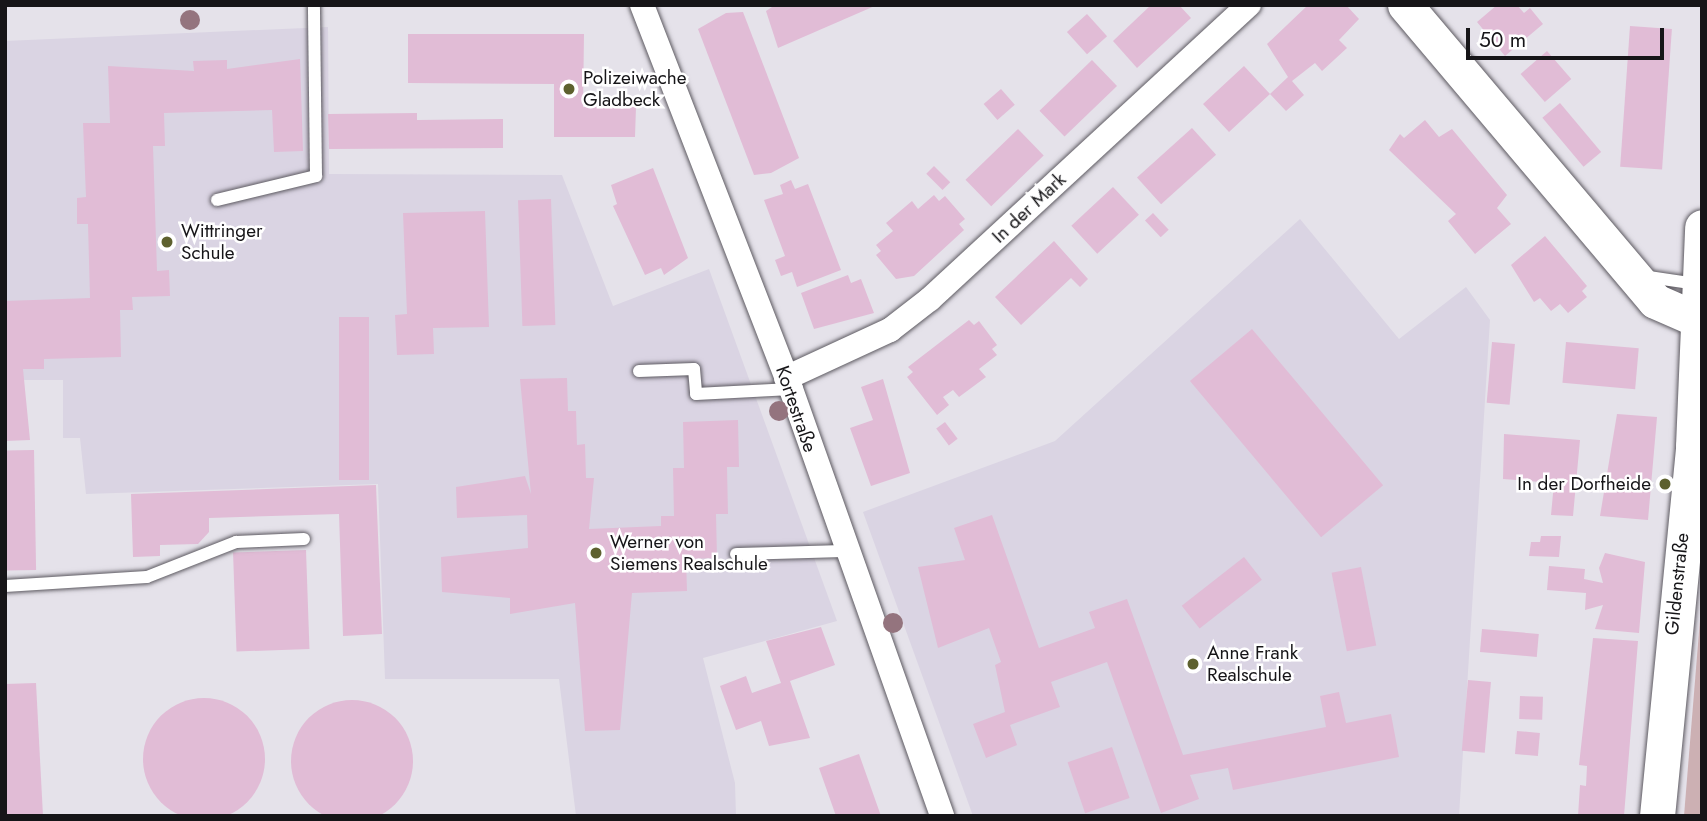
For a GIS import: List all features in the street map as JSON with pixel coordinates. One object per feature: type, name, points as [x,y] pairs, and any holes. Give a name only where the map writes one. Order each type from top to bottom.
[{"type":"street","name":"Kortestraße","points":[[642,5],[788,384],[942,816]]},
{"type":"street","name":"In der Mark","points":[[788,384],[890,330],[930,299],[1249,5]]},
{"type":"street","points":[[1405,5],[1655,302],[1699,319]]},
{"type":"street","name":"Gildenstraße","points":[[1657,816],[1693,446],[1699,319],[1697,284],[1702,227]]},
{"type":"lane","points":[[217,200],[316,176],[314,5]]},
{"type":"lane","points":[[1633,274],[1697,284]]},
{"type":"lane","points":[[639,371],[694,369],[696,394],[788,384]]},
{"type":"lane","points":[[5,586],[147,577],[236,542],[304,539]]},
{"type":"lane","points":[[736,554],[846,551]]},
{"type":"shaded area","points":[[328,27],[329,174],[562,175],[613,306],[709,269],[837,621],[703,658],[735,783],[736,816],[576,816],[559,679],[385,679],[378,484],[86,494],[80,438],[63,438],[63,380],[5,380],[5,41]]},
{"type":"shaded area","name":"Anne Frank Realschule","points":[[1300,219],[1399,339],[1466,287],[1490,320],[1459,816],[973,816],[863,512],[1055,441]]},
{"type":"shaded area","points":[[1702,595],[1702,816],[1684,816]]},
{"type":"building","points":[[775,5],[877,5],[778,48],[766,11]]},
{"type":"building","points":[[1151,5],[1179,5],[1191,18],[1137,68],[1113,41]]},
{"type":"building","points":[[1308,5],[1346,5],[1359,19],[1339,40],[1347,48],[1322,71],[1315,63],[1292,81],[1304,95],[1286,111],[1270,94],[1288,77],[1267,44]]},
{"type":"building","points":[[1497,5],[1517,5],[1524,13],[1530,8],[1543,24],[1505,56],[1477,22]]},
{"type":"building","points":[[743,12],[799,158],[771,173],[754,175],[698,29],[726,13]]},
{"type":"building","points":[[1087,14],[1107,36],[1087,54],[1067,32]]},
{"type":"building","points":[[1630,26],[1672,29],[1662,170],[1620,167]]},
{"type":"building","name":"Polizeiwache Gladbeck","points":[[408,34],[584,34],[583,107],[636,107],[635,137],[554,137],[554,84],[408,83]]},
{"type":"building","points":[[1547,51],[1571,79],[1545,102],[1521,74]]},
{"type":"building","points":[[300,59],[303,151],[274,152],[272,110],[164,113],[165,146],[153,146],[157,271],[169,270],[170,296],[132,297],[133,310],[120,310],[121,357],[44,359],[44,369],[23,369],[30,440],[5,441],[5,301],[90,298],[88,224],[77,224],[77,198],[86,197],[83,123],[110,123],[108,66],[194,71],[193,61],[227,60],[227,69]]},
{"type":"building","points":[[1092,60],[1117,86],[1064,137],[1039,111]]},
{"type":"building","points":[[1244,66],[1270,94],[1229,132],[1203,104]]},
{"type":"building","points":[[1001,89],[1015,105],[997,120],[984,104]]},
{"type":"building","points":[[1560,103],[1601,152],[1584,167],[1542,118]]},
{"type":"building","points":[[417,113],[417,120],[503,119],[503,148],[329,149],[328,114]]},
{"type":"building","points":[[1425,120],[1439,137],[1452,129],[1507,195],[1497,208],[1511,224],[1475,254],[1448,221],[1456,214],[1389,150],[1400,134],[1404,138]]},
{"type":"building","points":[[1192,128],[1216,155],[1161,204],[1137,178]]},
{"type":"building","points":[[1018,129],[1044,156],[991,206],[965,180]]},
{"type":"building","points":[[934,166],[950,182],[942,190],[926,174]]},
{"type":"building","points":[[653,168],[688,258],[664,275],[661,268],[645,275],[613,206],[617,204],[611,185]]},
{"type":"building","points":[[791,180],[795,189],[808,184],[841,270],[797,287],[792,272],[781,276],[775,260],[785,256],[764,200],[783,194],[780,185]]},
{"type":"building","points":[[1113,187],[1139,215],[1097,254],[1071,226]]},
{"type":"building","points":[[934,195],[939,201],[945,196],[965,219],[959,224],[964,230],[914,276],[896,279],[876,255],[881,251],[876,245],[893,231],[886,223],[912,201],[918,209]]},
{"type":"building","points":[[551,199],[555,325],[522,326],[518,200]]},
{"type":"building","points":[[485,211],[489,327],[433,328],[434,354],[397,355],[395,315],[407,314],[403,213]]},
{"type":"building","points":[[1153,213],[1169,230],[1161,237],[1145,221]]},
{"type":"building","points":[[1545,236],[1587,286],[1582,291],[1587,297],[1568,313],[1560,304],[1551,311],[1540,298],[1534,302],[1511,265]]},
{"type":"building","points":[[1054,241],[1088,279],[1080,287],[1071,278],[1021,325],[995,297]]},
{"type":"building","points":[[848,275],[851,283],[861,279],[874,313],[814,329],[801,293]]},
{"type":"building","points":[[339,317],[369,317],[369,480],[339,480]]},
{"type":"building","points":[[969,320],[974,325],[979,321],[997,345],[992,349],[997,355],[979,369],[986,377],[959,397],[953,390],[943,397],[949,405],[937,415],[907,377],[913,372],[908,367]]},
{"type":"building","points":[[1252,329],[1383,485],[1321,537],[1190,381]]},
{"type":"building","points":[[1492,342],[1515,344],[1510,405],[1487,403]]},
{"type":"building","points":[[1566,342],[1639,348],[1635,389],[1562,383]]},
{"type":"building","points":[[567,378],[568,411],[576,411],[577,445],[585,444],[586,478],[594,478],[589,529],[661,526],[661,516],[674,516],[673,468],[684,468],[683,422],[738,420],[739,467],[727,467],[728,514],[716,514],[717,558],[686,559],[687,591],[632,593],[620,730],[585,731],[575,603],[510,614],[510,598],[442,592],[441,557],[528,548],[527,515],[457,518],[456,487],[525,476],[531,494],[520,379]]},
{"type":"building","points":[[883,379],[910,473],[871,486],[850,428],[873,420],[861,387]]},
{"type":"building","points":[[1617,414],[1657,417],[1648,520],[1600,516]]},
{"type":"building","points":[[945,422],[958,439],[949,445],[936,429]]},
{"type":"building","points":[[1504,434],[1580,440],[1573,516],[1551,515],[1554,483],[1503,479]]},
{"type":"building","points":[[34,450],[36,570],[7,570],[5,451]]},
{"type":"building","points":[[376,485],[382,634],[343,636],[339,514],[209,518],[209,532],[198,544],[160,545],[160,556],[133,557],[131,494]]},
{"type":"building","points":[[992,515],[1039,648],[1095,628],[1089,612],[1127,599],[1183,755],[1326,727],[1320,696],[1339,692],[1346,723],[1391,714],[1399,757],[1233,790],[1228,768],[1190,775],[1199,799],[1161,813],[1107,662],[1051,682],[1060,707],[1010,725],[1017,745],[986,758],[973,724],[1005,712],[995,665],[1001,662],[989,628],[938,648],[918,567],[965,560],[954,528]]},
{"type":"building","points":[[1541,536],[1561,536],[1559,557],[1529,556],[1531,542],[1540,542]]},
{"type":"building","points":[[306,550],[309,649],[236,651],[233,553]]},
{"type":"building","points":[[1605,553],[1645,562],[1639,633],[1595,629],[1603,605],[1585,610],[1586,593],[1547,590],[1549,566],[1585,569],[1584,579],[1603,583],[1599,568]]},
{"type":"building","points":[[1244,557],[1262,580],[1200,628],[1182,606]]},
{"type":"building","points":[[1361,567],[1376,646],[1347,651],[1332,573]]},
{"type":"building","points":[[821,627],[835,665],[790,681],[810,738],[769,746],[761,721],[736,730],[720,686],[746,676],[752,693],[781,683],[766,641]]},
{"type":"building","points":[[1482,629],[1539,634],[1537,657],[1480,652]]},
{"type":"building","points":[[1593,638],[1638,641],[1624,816],[1578,816],[1580,785],[1586,786],[1587,766],[1579,765]]},
{"type":"building","points":[[1468,680],[1491,682],[1485,753],[1462,751]]},
{"type":"building","points":[[36,683],[43,816],[5,816],[5,684]]},
{"type":"building","points":[[1520,696],[1543,697],[1542,720],[1519,719]]},
{"type":"building","points":[[204,698],[227,702],[247,716],[261,736],[265,759],[261,782],[247,802],[227,816],[204,820],[181,816],[161,802],[147,782],[143,759],[147,736],[161,716],[181,702]]},
{"type":"building","points":[[352,700],[375,705],[395,718],[408,738],[413,761],[408,784],[395,804],[375,817],[352,822],[329,817],[309,804],[296,784],[291,761],[296,738],[309,718],[329,705]]},
{"type":"building","points":[[1517,731],[1540,733],[1538,756],[1515,754]]},
{"type":"building","points":[[1112,747],[1130,798],[1085,813],[1068,762]]},
{"type":"building","points":[[859,754],[881,816],[836,816],[819,768]]},
{"type":"place","name":"Polizeiwache Gladbeck","points":[[569,89]]},
{"type":"place","name":"Wittringer Schule","points":[[167,242]]},
{"type":"place","name":"In der Dorfheide","points":[[1665,484]]},
{"type":"place","name":"Werner von Siemens Realschule","points":[[596,553]]},
{"type":"place","name":"Anne Frank Realschule","points":[[1193,664]]}]
